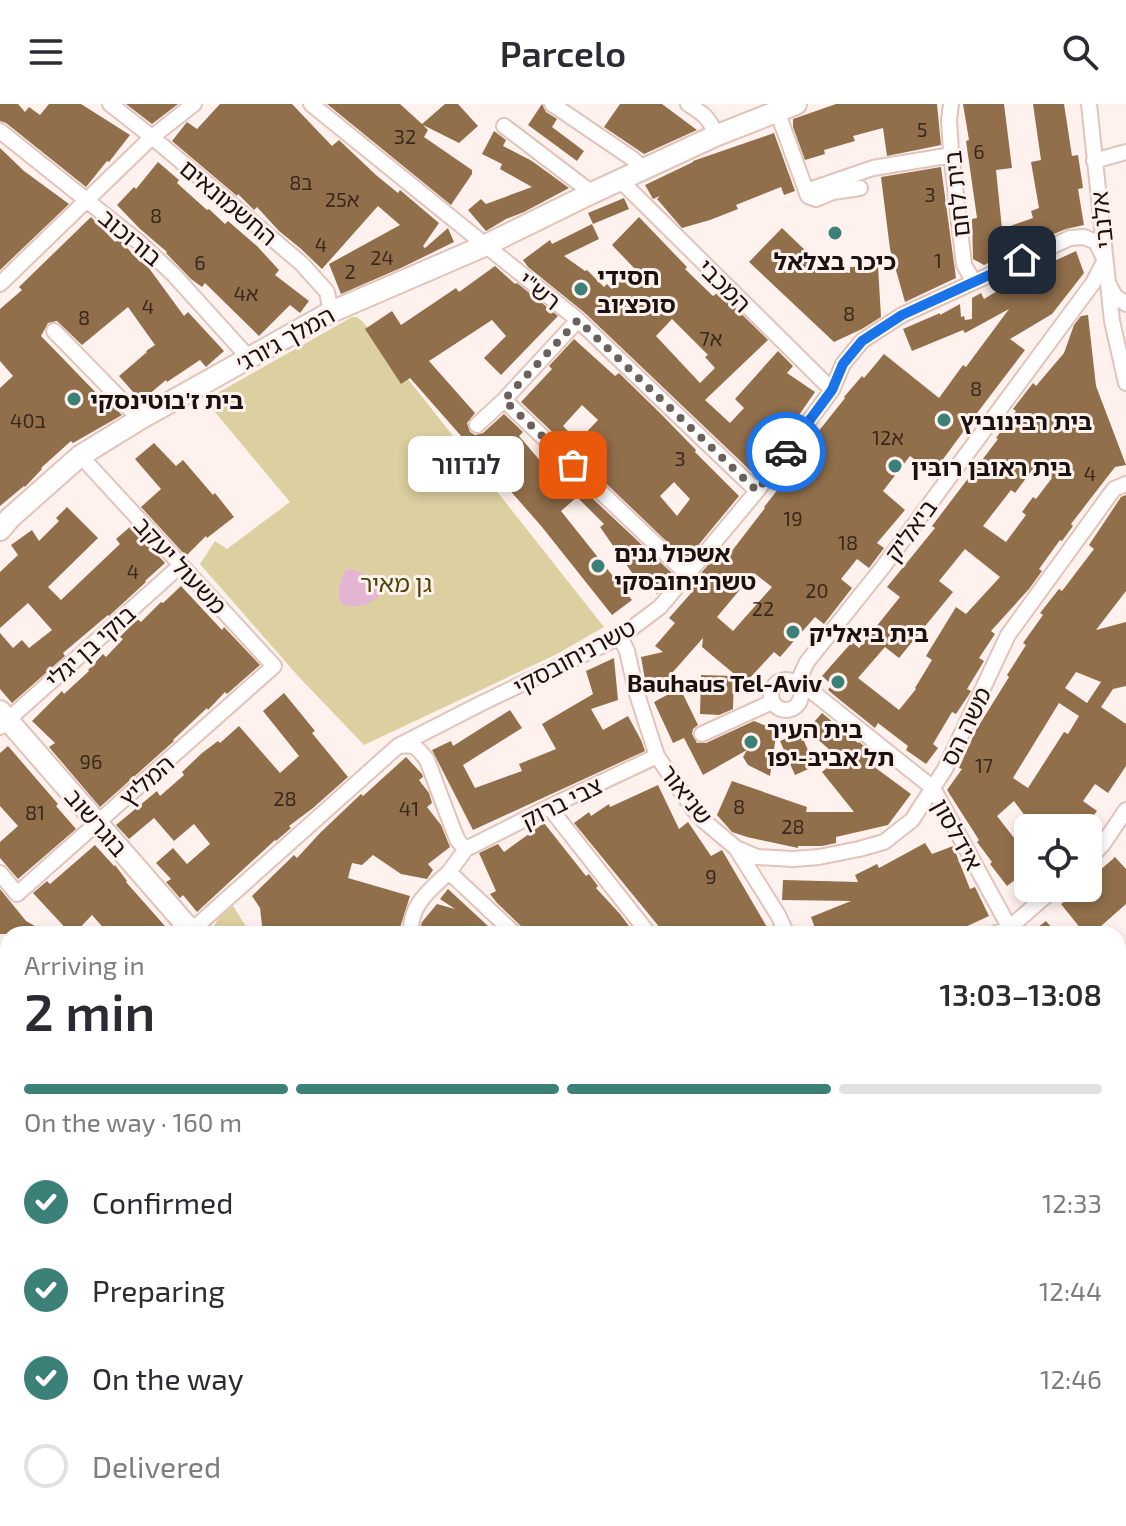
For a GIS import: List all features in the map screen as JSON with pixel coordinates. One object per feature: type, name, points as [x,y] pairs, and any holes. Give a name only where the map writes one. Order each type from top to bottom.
[{"type":"street","name":"החשמונאים","points":[[110,104],[302,264],[327,292],[331,312]]},
{"type":"street","points":[[0,284],[152,137],[194,104]]},
{"type":"street","name":"רש\"י","points":[[311,104],[475,244],[578,320],[757,491]]},
{"type":"street","points":[[552,104],[643,169]]},
{"type":"street","points":[[688,104],[705,115],[715,136]]},
{"type":"street","points":[[617,181],[715,136],[796,104]]},
{"type":"street","name":"בית לחם","points":[[951,104],[949,120],[964,265],[974,282]]},
{"type":"street","name":"אלנבי","points":[[1089,104],[1112,321],[1126,383]]},
{"type":"street","points":[[780,119],[811,195]]},
{"type":"street","points":[[504,126],[592,193]]},
{"type":"street","name":"בורוכוב","points":[[0,131],[163,263],[249,358]]},
{"type":"street","points":[[1094,161],[1126,152]]},
{"type":"street","points":[[811,195],[873,168],[952,155]]},
{"type":"street","name":"המלך ג׳ורג׳","points":[[0,530],[72,463],[140,419],[331,312],[617,181]]},
{"type":"street","name":"המכבי","points":[[617,181],[627,187],[832,390]]},
{"type":"street","points":[[811,195],[860,188]]},
{"type":"street","name":"טשרניחובסקי","points":[[200,926],[398,746],[620,637],[660,607],[757,491],[832,390],[843,364],[862,341],[902,315],[1070,238],[1084,237],[1096,242],[1105,260]]},
{"type":"street","name":"ביאליק","points":[[804,686],[791,680],[778,682],[771,693],[772,702],[781,709],[793,709],[799,704],[804,686],[801,675],[807,662],[892,554],[1093,283],[1105,260]]},
{"type":"street","points":[[1107,280],[1115,296],[1126,304]]},
{"type":"street","points":[[477,425],[578,320]]},
{"type":"street","points":[[54,331],[140,419]]},
{"type":"street","points":[[504,400],[687,574]]},
{"type":"street","name":"משעול יעקב","points":[[88,464],[274,666]]},
{"type":"street","name":"משה הס","points":[[736,848],[757,857],[819,857],[884,842],[912,820],[945,769],[1008,635],[1114,489],[1126,484]]},
{"type":"street","name":"בוקי בן יגלי","points":[[3,719],[181,565]]},
{"type":"street","name":"שניאור","points":[[620,637],[627,651],[657,756],[694,810],[736,848],[783,926]]},
{"type":"street","name":"המליץ","points":[[0,873],[17,894],[274,666]]},
{"type":"street","name":"אידלסון","points":[[804,686],[933,788],[1008,926]]},
{"type":"street","name":"ביאליק","points":[[702,734],[772,702]]},
{"type":"street","name":"בוגרשוב","points":[[3,719],[188,926]]},
{"type":"street","points":[[398,746],[414,746],[427,760],[458,841],[466,849],[449,872],[415,907],[412,926]]},
{"type":"street","name":"צבי ברוק","points":[[466,849],[657,756]]},
{"type":"street","points":[[549,807],[643,926]]},
{"type":"street","points":[[1102,845],[1126,810]]},
{"type":"street","points":[[449,872],[506,926]]},
{"type":"street","points":[[1016,926],[1041,902]]},
{"type":"green space","name":"גן מאיר","points":[[352,317],[363,322],[604,627],[557,654],[364,745],[298,676],[200,564],[215,541],[227,549],[290,502],[205,400]]},
{"type":"green space","points":[[233,906],[246,926],[214,926],[218,918]]},
{"type":"shaded area","points":[[346,570],[370,577],[383,593],[364,605],[341,604],[340,582]]},
{"type":"building","points":[[0,104],[18,104],[25,112],[29,107],[40,115],[49,104],[81,104],[130,135],[86,187],[0,121]]},
{"type":"building","points":[[126,104],[178,104],[152,124]]},
{"type":"building","points":[[220,104],[292,104],[332,146],[339,140],[376,175],[398,193],[400,190],[439,223],[423,246],[425,248],[448,228],[454,242],[341,294],[329,264],[400,225],[378,206],[322,269],[257,207],[254,210],[172,141],[187,122],[197,129]]},
{"type":"building","points":[[327,104],[400,104],[422,124],[445,104],[458,104],[478,126],[459,143],[423,125],[428,130],[424,137],[472,170],[472,174],[451,205]]},
{"type":"building","points":[[542,104],[546,112],[557,119],[552,127],[584,151],[577,161],[528,125]]},
{"type":"building","points":[[620,104],[662,104],[697,130],[644,154],[604,127]]},
{"type":"building","points":[[836,104],[937,104],[941,145],[887,156],[883,128],[853,136],[855,141],[824,150],[825,154],[805,160],[793,119]]},
{"type":"building","points":[[963,104],[1004,104],[1012,168],[996,170],[1002,229],[1033,218],[1031,211],[1039,208],[1031,162],[1041,160],[1033,104],[1064,104],[1072,156],[1078,155],[1083,188],[1078,189],[1084,225],[1038,238],[984,265],[973,259],[972,219],[977,218]]},
{"type":"building","points":[[494,131],[506,140],[503,146],[532,161],[569,188],[486,231],[468,210],[481,199],[486,204],[532,187],[500,169],[502,164],[482,154]]},
{"type":"building","points":[[774,133],[795,191],[784,195],[781,187],[736,205],[738,209],[682,228],[657,199],[660,196],[653,199],[645,185],[693,161]]},
{"type":"building","points":[[0,148],[24,171],[69,204],[0,270]]},
{"type":"building","points":[[158,162],[207,210],[225,224],[228,221],[257,246],[279,270],[275,275],[309,301],[300,313],[290,305],[259,336],[205,283],[202,287],[191,279],[117,205],[134,187],[136,189]]},
{"type":"building","points":[[941,167],[956,278],[905,302],[890,249],[881,177]]},
{"type":"building","points":[[624,198],[629,209],[593,224],[588,213]]},
{"type":"building","points":[[91,217],[115,242],[119,239],[140,262],[143,260],[184,316],[188,312],[224,351],[206,367],[200,360],[166,380],[141,401],[119,376],[155,345],[128,307],[82,345],[57,321],[48,323],[41,336],[106,403],[108,401],[122,415],[73,443],[71,441],[25,487],[0,506],[0,388],[13,376],[0,361],[0,309]]},
{"type":"building","points":[[639,217],[713,296],[719,292],[768,340],[705,400],[730,423],[744,408],[735,399],[778,351],[793,366],[787,373],[815,392],[754,474],[585,313],[523,260],[550,240],[552,244],[592,224],[599,239],[564,256],[587,270],[604,287],[607,284],[612,289],[634,268],[612,245]],"holes":[[[672,319],[708,355],[705,357],[715,368],[700,383],[656,336]]]},
{"type":"building","points":[[782,228],[809,254],[804,259],[817,271],[829,269],[850,273],[850,267],[878,266],[881,317],[834,342],[749,262]]},
{"type":"building","points":[[1076,251],[1084,273],[1052,314],[1010,339],[1025,350],[933,473],[910,456],[883,491],[905,510],[877,543],[884,548],[869,568],[857,559],[841,579],[852,588],[824,624],[815,617],[780,657],[774,652],[745,683],[702,647],[703,638],[672,673],[678,682],[647,691],[641,657],[663,652],[655,646],[675,623],[669,618],[692,592],[690,590],[699,580],[697,578],[723,551],[728,556],[862,376],[864,378],[884,354],[939,398],[1009,309],[965,333],[963,330],[912,351],[903,329],[960,304],[961,317],[972,319],[972,298],[981,293],[984,299],[1024,275]],"holes":[[[754,573],[772,587],[733,631],[717,617]]]},
{"type":"building","points":[[495,266],[558,316],[501,375],[484,358],[506,336],[492,320],[429,361],[475,413],[467,423],[470,432],[475,435],[483,433],[504,414],[523,432],[519,436],[566,491],[575,482],[674,575],[657,594],[649,586],[644,590],[600,527],[604,524],[577,497],[561,511],[632,600],[612,615],[493,471],[495,469],[410,378],[401,384],[365,329],[392,311],[401,325],[456,288],[459,292]]},
{"type":"building","points":[[1088,315],[1096,386],[1126,465],[1115,467],[1039,569],[1042,571],[1029,589],[991,631],[995,634],[979,658],[984,661],[967,689],[971,691],[956,714],[952,712],[933,744],[938,748],[926,764],[878,723],[875,728],[828,690],[832,685],[822,676],[852,642],[859,648],[900,597],[887,587],[935,528],[932,526],[998,439],[1016,411],[1013,409],[1033,383],[1036,386],[1064,353],[1074,325],[1081,316]],"holes":[[[1035,466],[1052,478],[1022,512],[1026,515],[1006,542],[983,526],[1011,490],[1015,493]],[[965,549],[1000,577],[966,614],[956,607],[926,656],[932,660],[916,689],[899,710],[858,678],[885,647],[899,658],[953,592],[939,581]]]},
{"type":"building","points":[[574,339],[615,376],[619,373],[739,496],[686,560],[521,402],[552,369],[549,366]],"holes":[[[582,405],[598,420],[578,441],[563,426]],[[674,482],[690,499],[677,516],[660,496]]]},
{"type":"building","points":[[154,443],[176,466],[183,460],[234,517],[206,536],[186,556],[141,507],[161,489],[135,459]]},
{"type":"building","points":[[1126,495],[1126,591],[1096,630],[1126,622],[1126,686],[1113,689],[1101,707],[1126,724],[1126,766],[1108,793],[1095,784],[1083,801],[1097,811],[1095,814],[1024,814],[1014,801],[997,816],[1014,838],[1014,881],[1007,886],[990,864],[992,862],[947,790],[962,769],[959,768],[976,730],[1009,677],[1007,675],[1026,645],[1023,643],[1043,615],[1040,613],[1059,589],[1062,591],[1094,549],[1089,545],[1121,497]],"holes":[[[1076,672],[1101,682],[1087,703],[1065,688]],[[1059,703],[1079,716],[1068,734],[1064,732],[1028,788],[1013,778]]]},
{"type":"building","points":[[67,507],[98,538],[48,587],[61,600],[120,544],[116,539],[131,526],[165,563],[109,616],[63,653],[65,656],[12,703],[0,689],[0,633],[13,648],[22,640],[29,648],[52,630],[28,603],[0,628],[0,572],[18,555],[11,545],[32,530],[39,541],[59,521],[56,518]]},
{"type":"building","points":[[181,586],[260,665],[227,694],[225,692],[100,807],[49,747],[55,743],[32,721],[62,691],[64,694],[89,671],[103,654],[106,657],[137,619],[141,622]]},
{"type":"building","points":[[614,658],[618,700],[591,709],[603,730],[628,716],[645,751],[473,830],[432,750],[451,741],[453,746],[510,710],[522,728],[463,765],[475,788],[522,771],[519,764],[556,749],[542,724],[593,694],[586,671]]},
{"type":"building","points":[[701,675],[734,676],[733,709],[719,715],[700,714]]},
{"type":"building","points":[[680,688],[698,725],[692,734],[697,743],[706,743],[754,721],[769,727],[776,736],[770,776],[748,765],[743,757],[747,750],[703,775],[684,738],[673,743],[654,702]]},
{"type":"building","points":[[284,693],[348,777],[289,826],[291,828],[197,912],[183,895],[180,898],[166,882],[171,879],[156,863],[173,848],[187,864],[210,844],[194,824],[174,841],[154,818],[129,839],[116,825],[157,791],[160,796],[184,775],[182,772],[202,753],[218,741],[220,743],[239,726],[280,773],[299,756],[263,711]]},
{"type":"building","points":[[822,713],[873,753],[883,765],[877,769],[911,794],[888,825],[836,837],[836,843],[798,848],[732,832],[717,815],[732,781],[807,807],[806,812],[854,812],[822,772],[839,758],[807,730]]},
{"type":"building","points":[[800,732],[815,766],[795,775],[780,741]]},
{"type":"building","points":[[8,746],[76,829],[18,879],[0,858],[0,842],[18,826],[0,806],[0,753]]},
{"type":"building","points":[[406,757],[422,774],[419,780],[432,803],[427,807],[441,825],[450,847],[428,864],[433,870],[427,879],[401,874],[373,855],[362,865],[352,863],[348,878],[410,896],[401,926],[262,926],[260,908],[252,896],[294,855],[297,858],[361,794],[363,796]]},
{"type":"building","points":[[658,785],[679,829],[688,822],[711,856],[722,850],[766,926],[658,926],[574,823],[589,812],[591,816],[609,804],[610,807]]},
{"type":"building","points":[[544,823],[629,926],[521,926],[490,894],[496,891],[479,853],[498,844],[504,852]]},
{"type":"building","points":[[925,843],[932,854],[953,846],[970,889],[975,887],[989,916],[967,926],[814,926],[811,917],[851,901],[782,900],[783,880],[858,882],[855,875],[877,864],[879,868]]},
{"type":"building","points":[[95,845],[165,926],[102,926],[92,915],[82,926],[64,926],[33,893],[47,881],[50,884]]},
{"type":"building","points":[[1115,857],[1126,869],[1126,904],[1101,926],[1079,926],[1061,904],[1102,902],[1102,868]]},
{"type":"building","points":[[0,889],[26,921],[35,926],[0,926]]},
{"type":"building","points":[[448,889],[488,926],[422,926],[437,904],[455,909],[440,899]]},
{"type":"way so far","points":[[573,465],[504,400],[578,320],[757,491],[786,452]]},
{"type":"place","name":"כיכר בצלאל","points":[[835,233]]},
{"type":"place","name":"חסידי סוכצ׳וב","points":[[581,289]]},
{"type":"place","name":"בית ז'בוטינסקי","points":[[74,399]]},
{"type":"place","name":"בית רבינוביץ","points":[[944,420]]},
{"type":"place","name":"לנדוור","points":[[573,465]]},
{"type":"place","name":"בית ראובן רובין","points":[[895,466]]},
{"type":"place","name":"אשכול גנים טשרניחובסקי","points":[[598,566]]},
{"type":"place","name":"בית ביאליק","points":[[793,632]]},
{"type":"place","name":"Bauhaus Tel-Aviv","points":[[838,682]]},
{"type":"place","name":"בית העיר תל אביב-יפו","points":[[751,742]]},
{"type":"route","points":[[786,452],[832,390],[843,364],[862,341],[902,315],[1022,260]]}]
